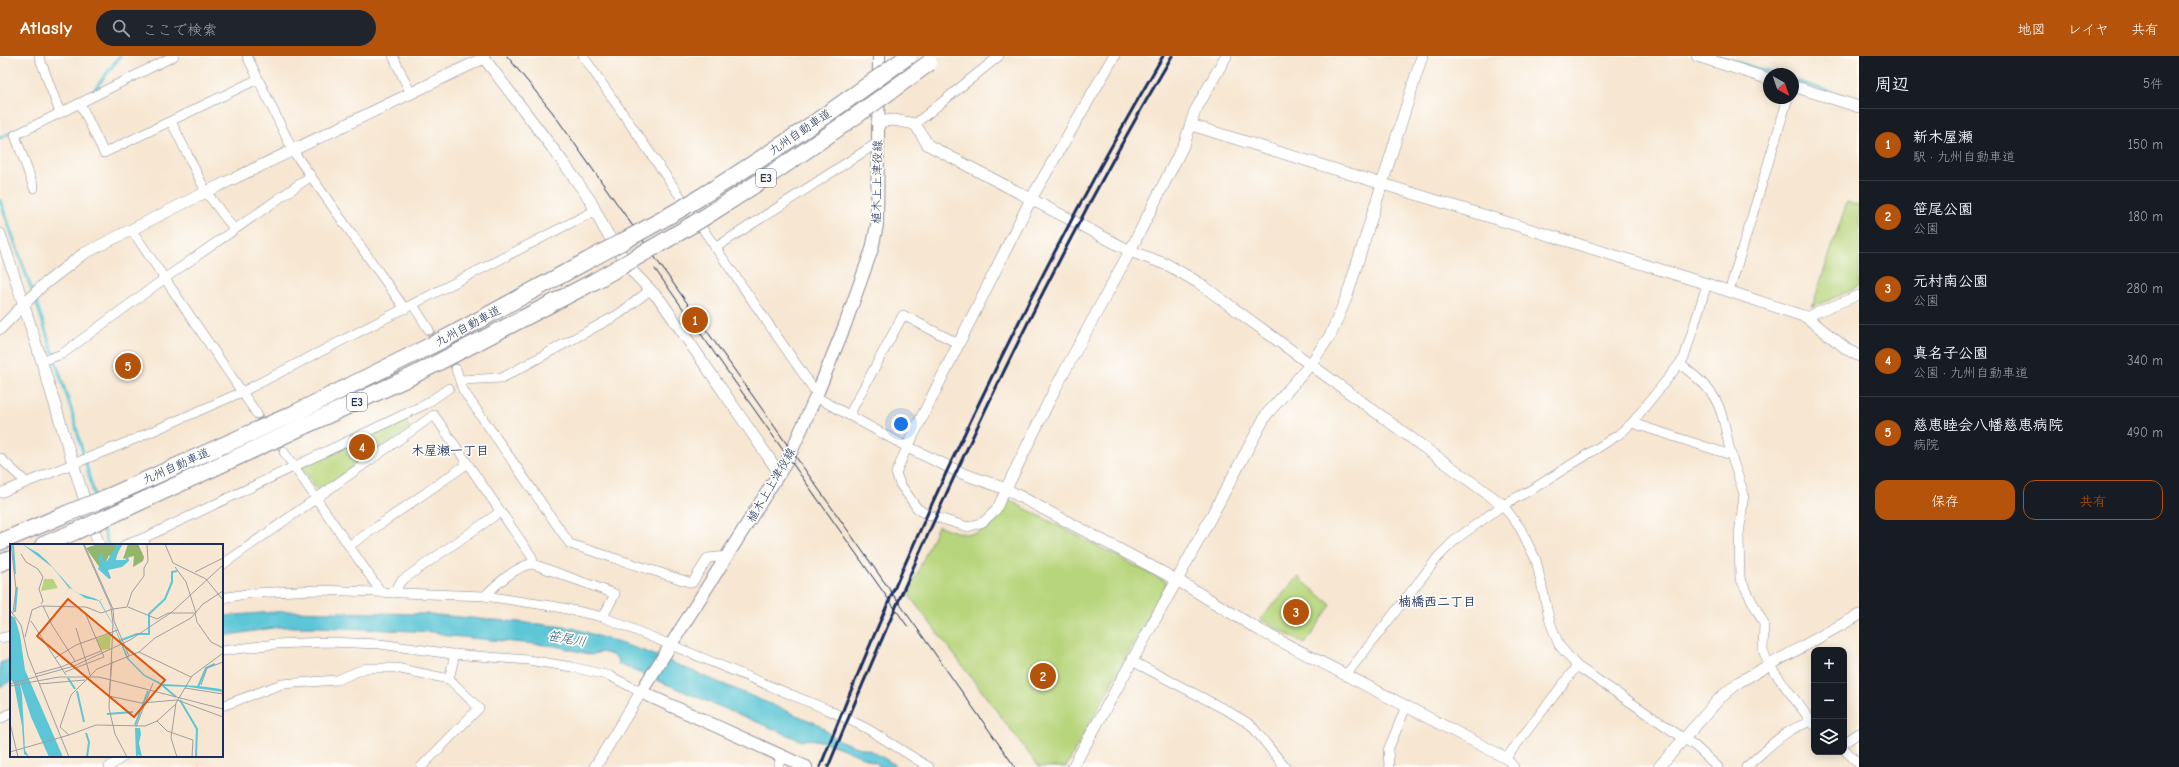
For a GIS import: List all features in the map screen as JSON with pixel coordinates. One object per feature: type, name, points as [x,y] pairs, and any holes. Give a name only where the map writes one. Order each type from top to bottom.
[{"type":"highway","name":"九州自動車道","points":[[0,542],[108,497],[295,413],[446,338],[698,199],[744,170],[846,101],[908,56]]},
{"type":"highway","name":"九州自動車道","points":[[45,544],[114,514],[410,377],[595,281],[707,215],[777,171],[858,115],[933,59]]},
{"type":"highway","points":[[0,563],[10,559]]},
{"type":"main road","name":"植木上上津役線","points":[[643,689],[780,474],[817,395],[872,249],[877,225],[877,122],[880,56]]},
{"type":"main road","points":[[643,689],[806,767]]},
{"type":"street","points":[[39,56],[60,113]]},
{"type":"street","points":[[34,188],[15,135],[174,56]]},
{"type":"street","points":[[247,56],[293,150],[409,307],[429,330]]},
{"type":"street","points":[[393,56],[411,94]]},
{"type":"street","points":[[583,56],[817,395],[849,415],[907,447],[964,474],[1006,489],[1177,580],[1261,632],[1346,674],[1406,707],[1506,758],[1514,767]]},
{"type":"street","points":[[915,124],[999,56]]},
{"type":"street","points":[[1114,56],[1031,199],[958,343],[907,447],[896,473],[907,496],[917,508],[926,514],[968,528],[983,522],[996,510],[1055,389],[1130,251],[1185,142],[1195,111],[1226,56]]},
{"type":"street","points":[[1073,767],[1177,580],[1266,415],[1310,365],[1332,334],[1341,315],[1422,56]]},
{"type":"street","points":[[1697,56],[1763,77]]},
{"type":"street","points":[[0,329],[42,286],[83,254],[206,192],[486,57],[564,162],[590,200],[594,211],[633,272],[661,301],[780,474]]},
{"type":"street","points":[[80,103],[104,153],[258,79]]},
{"type":"street","points":[[1799,88],[1859,107]]},
{"type":"street","points":[[1729,292],[1786,104]]},
{"type":"street","points":[[877,122],[894,120],[915,124],[928,145],[1130,251],[1168,265],[1199,283],[1503,505],[1520,528],[1536,560],[1550,622],[1559,645],[1577,666],[1684,740],[1695,746],[1718,767]]},
{"type":"street","points":[[171,121],[206,192],[234,230]]},
{"type":"street","points":[[1191,125],[1707,284],[1806,317],[1848,350],[1859,356]]},
{"type":"street","points":[[715,248],[877,143]]},
{"type":"street","points":[[46,359],[60,354],[311,176]]},
{"type":"street","points":[[0,493],[95,456],[242,392],[594,211]]},
{"type":"street","points":[[131,229],[257,414]]},
{"type":"street","points":[[1,242],[27,301],[46,359],[99,544]]},
{"type":"street","points":[[1346,674],[1438,557],[1456,539],[1503,505],[1536,487],[1618,435],[1632,423],[1684,358],[1707,284]]},
{"type":"street","points":[[460,380],[502,378],[619,314],[650,290]]},
{"type":"street","points":[[1806,317],[1859,295]]},
{"type":"street","points":[[849,415],[903,315],[958,343]]},
{"type":"street","points":[[1680,364],[1704,384],[1712,394],[1719,408],[1731,455],[1744,494],[1739,535],[1740,578],[1764,624],[1763,650],[1769,665],[1811,722]]},
{"type":"street","points":[[456,369],[463,390],[570,544],[692,583],[708,558],[728,556]]},
{"type":"street","points":[[132,544],[145,542],[293,466],[426,404],[449,388]]},
{"type":"street","points":[[426,404],[532,557],[533,564]]},
{"type":"street","points":[[223,565],[434,415]]},
{"type":"street","points":[[1632,423],[1731,455]]},
{"type":"street","points":[[284,452],[381,592]]},
{"type":"street","points":[[0,458],[26,482]]},
{"type":"street","points":[[349,546],[467,464]]},
{"type":"street","points":[[394,593],[401,581],[500,512]]},
{"type":"street","points":[[485,596],[492,588],[526,564],[533,564],[615,594],[603,617]]},
{"type":"street","points":[[223,598],[252,593],[318,590],[485,596],[558,607],[603,617],[669,648],[833,712],[879,736],[929,767]]},
{"type":"street","points":[[1659,767],[1720,698],[1739,682],[1859,615]]},
{"type":"street","points":[[0,638],[10,636]]},
{"type":"street","points":[[223,651],[275,644],[328,642],[380,644],[455,654],[528,660],[572,667],[610,676],[643,689],[595,767]]},
{"type":"street","points":[[449,678],[455,654]]},
{"type":"street","points":[[1132,661],[1228,711],[1251,725],[1285,767]]},
{"type":"street","points":[[1506,758],[1577,666]]},
{"type":"street","points":[[223,706],[282,684],[337,680],[366,668],[396,668],[449,678],[479,708],[421,767]]},
{"type":"street","points":[[1389,767],[1388,750],[1406,707]]},
{"type":"street","points":[[0,719],[10,714]]},
{"type":"street","points":[[1746,767],[1787,732],[1798,725],[1811,723]]},
{"type":"street","points":[[1847,741],[1859,733]]},
{"type":"street","points":[[1847,752],[1859,764]]},
{"type":"street","points":[[778,767],[782,755]]},
{"type":"street","points":[[109,767],[123,757]]},
{"type":"green space","points":[[1847,202],[1859,206],[1859,287],[1812,307]]},
{"type":"green space","points":[[404,419],[410,428],[318,491],[301,467]]},
{"type":"green space","points":[[1007,499],[1167,582],[1066,767],[1039,767],[908,594],[938,526],[965,534],[980,532],[991,524],[996,518]]},
{"type":"green space","points":[[1298,577],[1331,605],[1305,644],[1260,619]]},
{"type":"water","name":"笹尾川","points":[[287,611],[425,614],[573,628],[647,652],[820,725],[835,738],[869,750],[898,767],[879,767],[878,764],[827,743],[808,739],[802,741],[618,664],[617,658],[605,653],[592,655],[556,646],[449,636],[435,632],[318,627],[280,627],[223,636],[223,616]]},
{"type":"water","points":[[10,659],[10,682],[0,687],[0,663]]},
{"type":"waterway","points":[[92,93],[120,56]]},
{"type":"waterway","points":[[1717,56],[1763,71]]},
{"type":"waterway","points":[[1799,82],[1859,101]]},
{"type":"waterway","points":[[0,138],[15,131]]},
{"type":"waterway","points":[[0,200],[32,291]]},
{"type":"waterway","points":[[35,298],[72,412],[95,498]]},
{"type":"waterway","points":[[102,524],[108,544]]},
{"type":"tunnel","points":[[429,330],[456,369]]},
{"type":"tunnel","points":[[257,414],[284,452]]},
{"type":"tram line","points":[[507,56],[553,113],[1015,767]]},
{"type":"tram line","points":[[655,269],[908,627]]},
{"type":"railway","points":[[820,767],[896,585],[978,405],[1067,229],[1163,56]]},
{"type":"railway","points":[[828,767],[866,676],[946,495],[1031,316],[1123,142],[1172,56]]},
{"type":"place","name":"新木屋瀬","points":[[695,320]]},
{"type":"place","name":"慈恵睦会八幡慈恵病院","points":[[128,366]]},
{"type":"place","name":"真名子公園","points":[[362,447]]},
{"type":"place","name":"元村南公園","points":[[1296,612]]},
{"type":"place","name":"笹尾公園","points":[[1043,676]]},
{"type":"district","name":"木屋瀬一丁目","points":[[450,450]]},
{"type":"district","name":"楠橋西二丁目","points":[[1437,601]]}]
